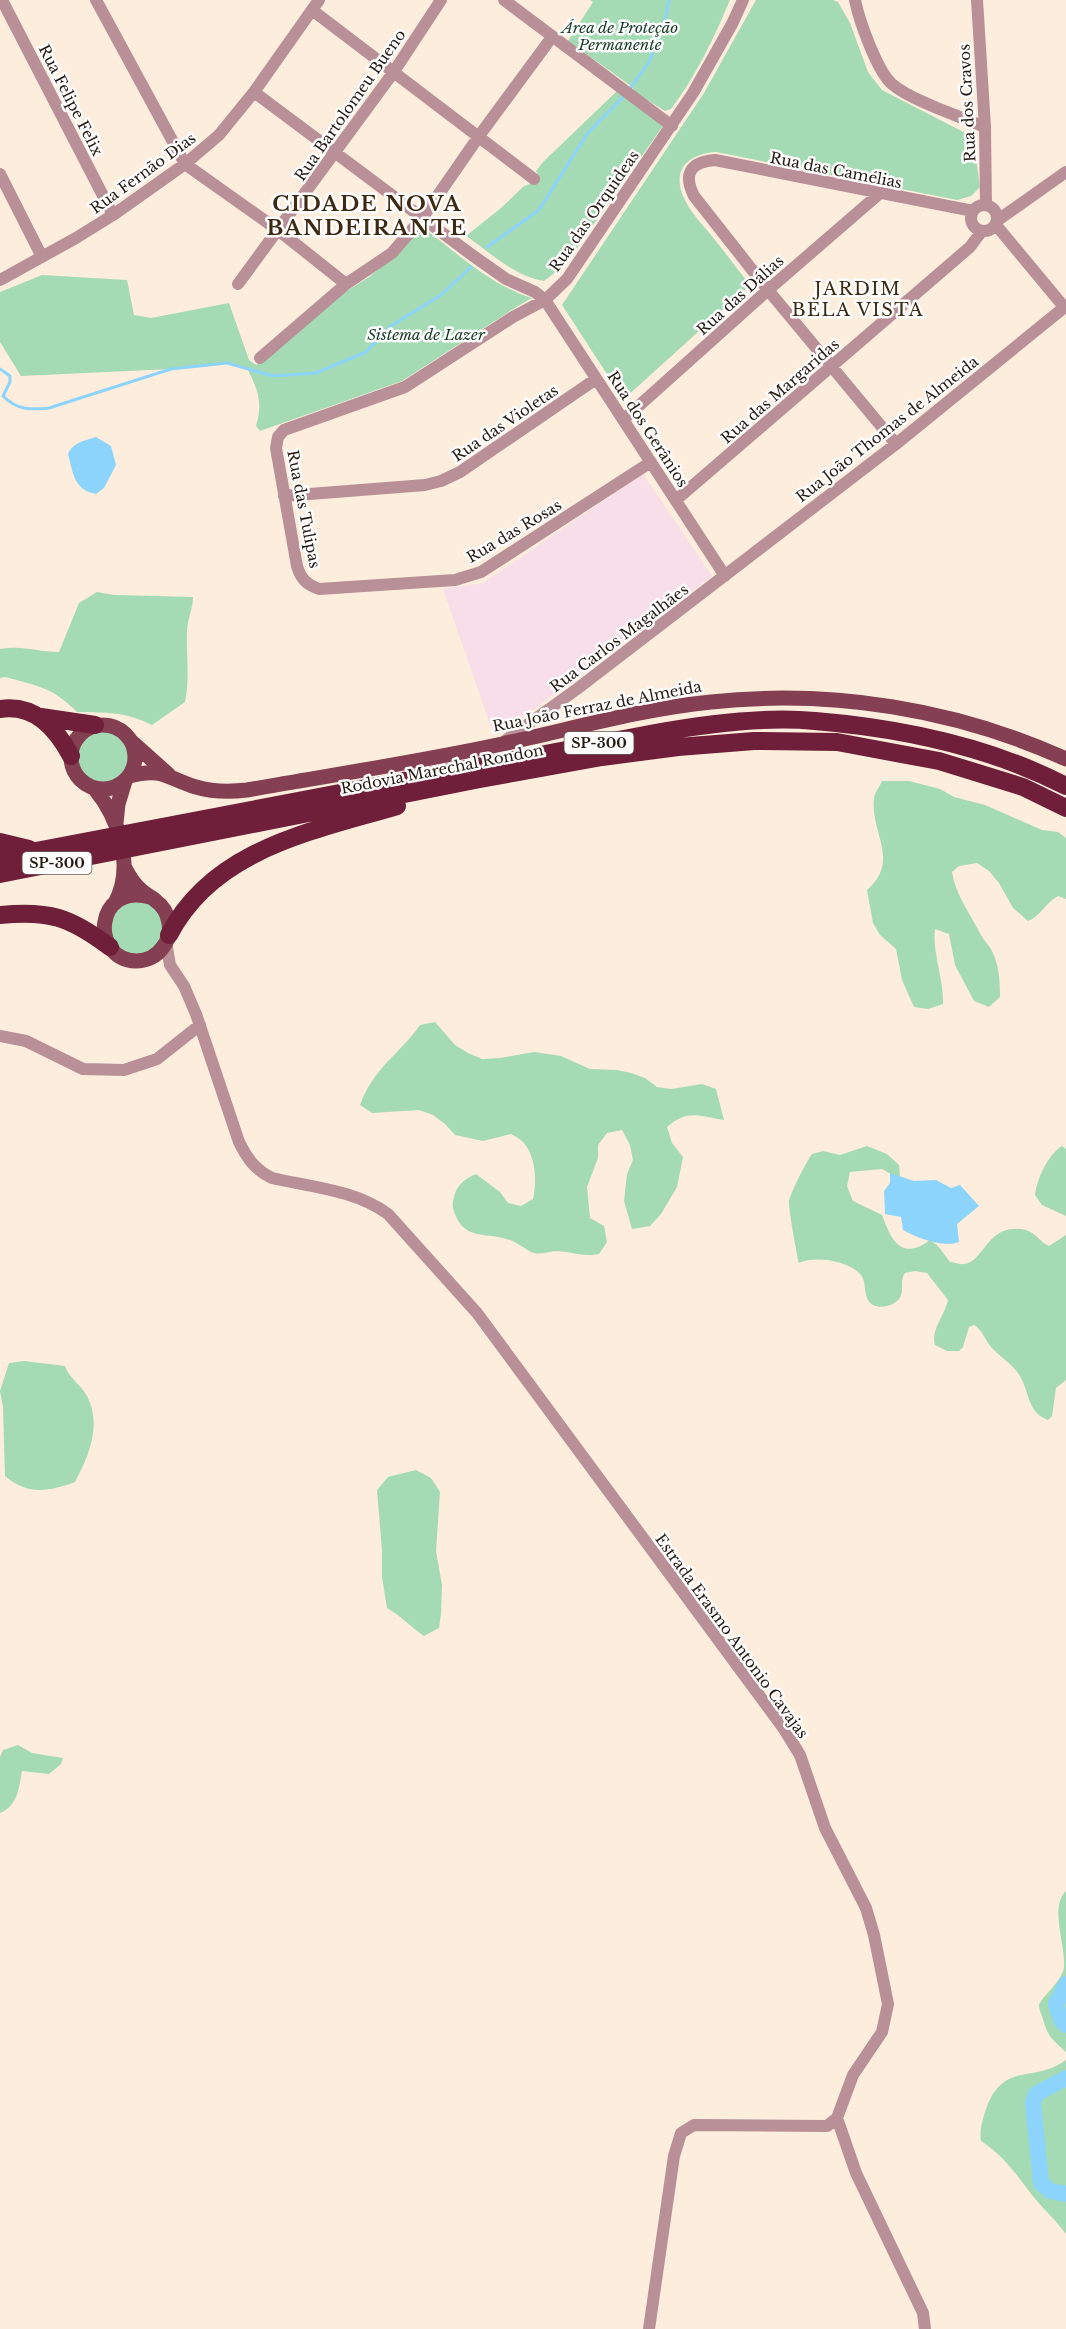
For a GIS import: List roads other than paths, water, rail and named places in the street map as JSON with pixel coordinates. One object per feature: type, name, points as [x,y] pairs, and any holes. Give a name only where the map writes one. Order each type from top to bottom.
[{"type":"highway","points":[[0,709],[21,709],[41,717],[95,726]]},
{"type":"highway","points":[[41,717],[53,728],[71,756]]},
{"type":"highway","name":"Rodovia Marechal Rondon","points":[[0,874],[120,838],[699,725],[813,720],[885,730],[973,749],[1066,786]]},
{"type":"highway","name":"Rodovia Marechal Rondon","points":[[0,858],[602,757],[678,747],[754,741],[837,742],[939,761],[1023,787],[1066,808]]},
{"type":"highway","points":[[168,938],[189,902],[201,890],[238,862],[268,846],[297,835],[447,793],[480,779]]},
{"type":"highway","points":[[0,842],[39,851]]},
{"type":"highway","points":[[0,915],[25,914],[62,918],[90,932],[110,946]]},
{"type":"main road","name":"Rua João Ferraz de Almeida","points":[[127,779],[150,772],[169,775],[212,791],[248,790],[500,744],[644,712],[700,704],[807,698],[859,702],[950,718],[1066,759]]},
{"type":"main road","points":[[120,838],[108,806],[94,788],[80,779],[75,772],[71,756],[73,746],[85,730],[105,724],[124,732],[131,741],[136,759],[118,804],[125,868],[122,886],[105,919],[105,938],[122,957],[137,961],[153,957],[168,938],[170,926],[164,908],[135,884],[125,868]]},
{"type":"main road","name":"Rua João Ferraz de Almeida","points":[[131,741],[169,775]]},
{"type":"main road","points":[[94,788],[110,789],[127,779]]},
{"type":"main road","points":[[114,903],[131,895],[150,897]]},
{"type":"street","name":"Rua Felipe Felix","points":[[2,0],[113,214]]},
{"type":"street","points":[[96,0],[185,164],[278,230],[346,284]]},
{"type":"street","name":"Rua Bartolomeu Bueno","points":[[238,284],[393,73],[441,0]]},
{"type":"street","points":[[504,0],[672,126]]},
{"type":"street","name":"Rua das Orquideas","points":[[278,437],[284,430],[405,387],[513,317],[545,300],[576,268],[672,126],[732,24],[743,0]]},
{"type":"street","points":[[855,0],[859,19],[882,71],[890,83],[903,92],[985,127]]},
{"type":"street","name":"Rua dos Cravos","points":[[977,0],[985,127],[986,205]]},
{"type":"street","name":"Rua Fernão Dias","points":[[0,280],[113,214],[185,164],[219,135],[254,92],[315,5]]},
{"type":"street","points":[[315,5],[393,73],[534,179]]},
{"type":"street","points":[[260,358],[346,284],[392,253],[423,217],[552,36]]},
{"type":"street","points":[[254,92],[506,279],[535,292],[545,300]]},
{"type":"street","name":"Rua das Camélias","points":[[768,290],[694,196],[688,184],[689,173],[694,166],[704,161],[714,160],[973,211]]},
{"type":"street","points":[[1065,306],[997,223],[996,212],[986,205],[978,207],[973,211],[972,224],[982,231],[990,230],[997,223],[1066,172]]},
{"type":"street","points":[[0,174],[42,257]]},
{"type":"street","name":"Rua das Dálias","points":[[623,420],[879,194]]},
{"type":"street","name":"Rua das Margaridas","points":[[676,500],[970,247],[982,231]]},
{"type":"street","points":[[768,290],[896,444]]},
{"type":"street","name":"Rua dos Gerânios","points":[[545,300],[725,576]]},
{"type":"street","name":"Rua João Thomas de Almeida","points":[[725,576],[896,444],[1065,306]]},
{"type":"street","name":"Rua das Violetas","points":[[284,496],[425,485],[441,481],[460,472],[596,379]]},
{"type":"street","name":"Rua das Tulipas","points":[[278,437],[276,448],[297,566],[300,577],[307,584]]},
{"type":"street","name":"Rua das Rosas","points":[[307,584],[319,589],[455,580],[481,572],[651,462]]},
{"type":"street","name":"Rua Carlos Magalhães","points":[[500,744],[540,717],[725,576]]},
{"type":"street","points":[[168,938],[170,965]]},
{"type":"street","points":[[153,957],[163,959],[170,965]]},
{"type":"street","name":"Estrada Erasmo Antonio Cavajas","points":[[170,965],[184,987],[198,1020],[246,1157],[260,1172],[272,1178],[355,1196],[371,1202],[388,1214],[477,1313],[784,1729],[800,1755],[825,1828],[866,1908],[888,2004],[882,2032],[853,2075],[838,2114]]},
{"type":"street","points":[[0,1036],[26,1041],[83,1069],[124,1070],[157,1059],[198,1020]]},
{"type":"street","points":[[649,2329],[674,2156],[681,2133],[694,2125],[821,2127],[828,2126],[838,2114]]},
{"type":"street","points":[[838,2114],[856,2173],[923,2313],[925,2329]]},
{"type":"water","points":[[96,437],[111,446],[116,465],[104,488],[96,494],[79,485],[73,474],[68,454],[76,445]]},
{"type":"water","points":[[890,1173],[914,1181],[936,1180],[951,1188],[960,1185],[979,1206],[957,1224],[959,1242],[945,1244],[923,1239],[903,1230],[901,1217],[885,1214],[884,1191],[890,1183]]},
{"type":"waterway","points":[[629,90],[649,62],[665,19],[669,0]]},
{"type":"waterway","points":[[487,247],[539,210],[587,134],[625,95]]},
{"type":"waterway","points":[[0,369],[10,376],[10,382],[3,396],[13,404],[36,409],[49,408],[171,369],[227,363],[273,376],[316,373],[366,352],[391,326],[441,295],[471,267]]},
{"type":"waterway","points":[[1066,1984],[1056,2004],[1061,2020],[1066,2025]]},
{"type":"waterway","points":[[1066,2078],[1036,2094],[1033,2103],[1041,2183],[1050,2191],[1066,2194]]},
{"type":"district","name":"CIDADE NOVA BANDEIRANTE","points":[[367,216]]},
{"type":"district","name":"JARDIM BELA VISTA","points":[[858,299]]},
{"type":"park label","name":"Área de Proteção Permanente","points":[[620,36]]},
{"type":"park label","name":"Sistema de Lazer","points":[[426,334]]}]
